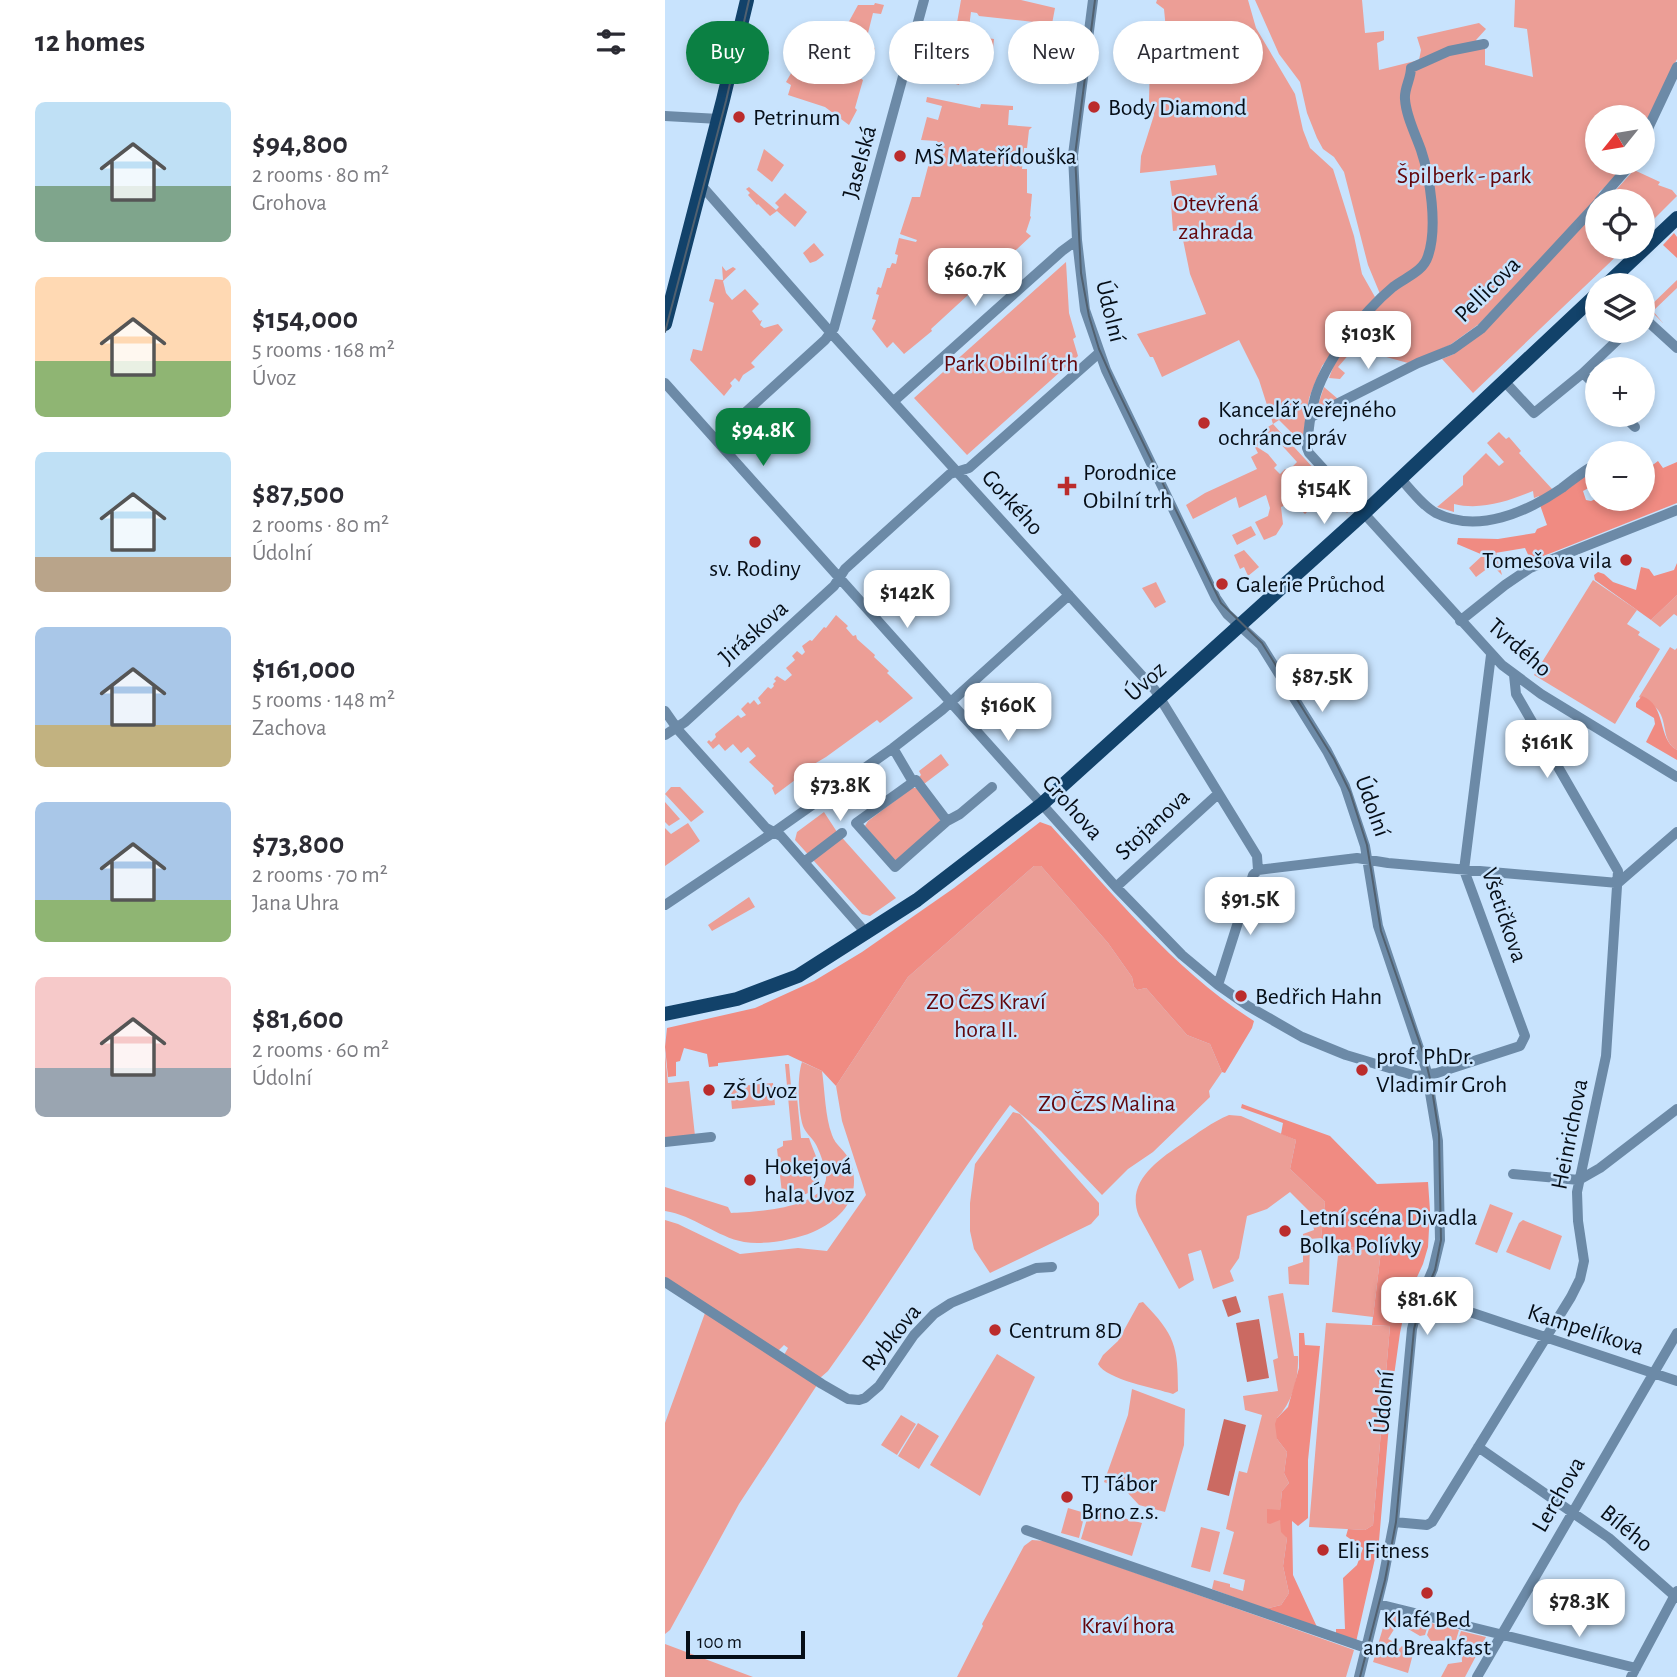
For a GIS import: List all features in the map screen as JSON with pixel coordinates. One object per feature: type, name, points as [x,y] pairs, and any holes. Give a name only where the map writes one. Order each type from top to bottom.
[{"type":"main road","points":[[665,324],[672,274],[701,186],[747,0]]},
{"type":"main road","points":[[1619,273],[1677,218]]},
{"type":"main road","name":"Úvoz","points":[[665,1014],[743,998],[798,976],[917,900],[1042,804],[1363,514],[1585,305]]},
{"type":"street","name":"Jaselská","points":[[831,333],[837,322],[924,0]]},
{"type":"street","name":"Údolní","points":[[1093,0],[1073,148],[1082,291],[1098,353],[1216,598],[1224,611],[1264,649],[1338,771],[1369,860],[1379,932],[1427,1074],[1438,1141],[1440,1234],[1434,1264],[1412,1329],[1403,1400],[1394,1522],[1378,1604],[1359,1677]]},
{"type":"street","name":"Tvrdého","points":[[1484,44],[1449,51],[1411,68],[1411,78],[1404,96],[1427,169],[1431,211],[1428,256],[1422,268],[1373,306],[1333,360],[1315,399],[1307,443],[1309,453],[1491,655],[1541,694],[1677,777]]},
{"type":"street","points":[[1655,114],[1677,67]]},
{"type":"street","points":[[665,116],[719,119]]},
{"type":"street","name":"Pellicova","points":[[1610,189],[1622,175]]},
{"type":"street","name":"Gorkého","points":[[701,186],[1160,698],[1257,856],[1258,870]]},
{"type":"street","name":"Pellicova","points":[[1311,417],[1418,363],[1453,349],[1481,329],[1585,217]]},
{"type":"street","points":[[894,401],[1077,240]]},
{"type":"street","points":[[1655,328],[1677,348]]},
{"type":"street","points":[[716,439],[831,333]]},
{"type":"street","points":[[1505,382],[1534,413],[1614,343]]},
{"type":"street","name":"Jiráskova","points":[[665,735],[685,722],[834,586],[845,569],[950,474],[969,468],[1098,353]]},
{"type":"street","name":"Grohova","points":[[665,383],[1116,887],[1182,955],[1248,1006],[1301,1037],[1407,1076],[1427,1074]]},
{"type":"street","points":[[1401,479],[1437,513],[1463,521],[1479,521],[1512,516],[1565,486],[1585,470]]},
{"type":"street","points":[[1461,621],[1530,568],[1677,510]]},
{"type":"street","points":[[665,905],[893,748],[951,702],[1069,595]]},
{"type":"street","name":"Všetičkova","points":[[1427,1074],[1520,1046],[1525,1035],[1464,870],[1491,655]]},
{"type":"street","points":[[1514,675],[1516,694],[1617,869],[1618,883]]},
{"type":"street","points":[[665,711],[766,828],[781,836],[867,934]]},
{"type":"street","points":[[893,748],[913,782]]},
{"type":"street","points":[[804,862],[916,780],[947,821]]},
{"type":"street","points":[[849,828],[895,867],[947,821],[960,814],[992,787]]},
{"type":"street","name":"Stojanova","points":[[1116,887],[1218,794]]},
{"type":"street","points":[[1218,985],[1253,874],[1258,870],[1357,858],[1618,883],[1677,832]]},
{"type":"street","name":"Heinrichova","points":[[1394,1522],[1430,1523],[1546,1338],[1582,1274],[1584,1252],[1577,1204],[1579,1180],[1606,1056],[1618,883]]},
{"type":"street","points":[[1513,1174],[1579,1180],[1600,1168],[1677,1109]]},
{"type":"street","points":[[665,1142],[711,1137]]},
{"type":"street","name":"Rybkova","points":[[665,1282],[822,1384],[848,1399],[859,1400],[879,1386],[914,1335],[935,1314],[951,1303],[1035,1269],[1052,1267]]},
{"type":"street","name":"Kampelíkova","points":[[1443,1303],[1677,1381]]},
{"type":"street","name":"Lerchova","points":[[1477,1677],[1677,1333]]},
{"type":"street","name":"Bílého","points":[[1478,1447],[1609,1538],[1676,1595]]},
{"type":"street","points":[[1026,1530],[1366,1648]]},
{"type":"street","points":[[1378,1604],[1633,1673],[1676,1595]]},
{"type":"green space","points":[[961,0],[1021,0],[1055,8],[1053,21],[979,16],[971,12],[970,21],[957,21]]},
{"type":"green space","points":[[1157,0],[1248,0],[1254,21],[1165,21],[1164,9],[1156,3]]},
{"type":"green space","name":"Špilberk - park","points":[[1255,0],[1362,0],[1365,33],[1384,31],[1384,40],[1377,43],[1379,70],[1419,60],[1421,50],[1417,37],[1479,23],[1486,29],[1476,40],[1485,49],[1485,65],[1533,77],[1527,29],[1514,27],[1515,0],[1677,0],[1677,59],[1655,105],[1585,105],[1585,175],[1619,175],[1615,180],[1603,189],[1585,189],[1585,212],[1479,324],[1450,345],[1408,363],[1379,355],[1356,336],[1383,301],[1368,265],[1344,172],[1334,157],[1323,149],[1307,113],[1300,82],[1279,54]]},
{"type":"green space","points":[[858,5],[884,5],[881,14],[873,13],[871,21],[849,21]]},
{"type":"green space","name":"Otevřená zahrada","points":[[1263,40],[1295,94],[1310,148],[1333,169],[1354,236],[1362,274],[1375,297],[1322,366],[1309,398],[1302,443],[1279,420],[1273,424],[1259,380],[1239,340],[1162,377],[1153,357],[1150,357],[1137,334],[1206,314],[1190,274],[1181,230],[1173,231],[1171,204],[1172,201],[1181,200],[1181,195],[1172,196],[1170,181],[1217,175],[1215,165],[1140,173],[1141,156],[1154,115],[1149,101],[1149,84],[1263,84]]},
{"type":"green space","points":[[862,84],[855,108],[857,110],[849,125],[825,107],[788,95],[791,85]]},
{"type":"green space","points":[[927,97],[980,108],[981,104],[1013,106],[1013,110],[1009,110],[1008,125],[1032,127],[1029,130],[1027,148],[1024,148],[1022,169],[1027,169],[1027,193],[1032,194],[1031,217],[1026,232],[1031,236],[1003,262],[994,260],[985,267],[968,248],[948,266],[952,275],[950,277],[968,295],[904,354],[893,342],[887,348],[872,329],[876,320],[872,319],[879,295],[876,294],[878,287],[881,288],[887,268],[890,268],[892,263],[896,264],[898,255],[895,254],[899,238],[917,240],[900,234],[912,197],[920,197],[929,163],[935,163],[937,141],[921,140],[927,117],[938,120],[942,106],[926,102]]},
{"type":"green space","points":[[764,149],[784,165],[772,182],[757,170]]},
{"type":"green space","points":[[1629,175],[1645,175],[1660,182],[1658,185],[1672,190],[1677,196],[1655,218],[1655,189],[1617,189]]},
{"type":"green space","points":[[749,187],[776,210],[779,207],[775,203],[785,193],[807,212],[795,227],[777,211],[770,216],[757,205],[748,195],[750,193],[746,189]]},
{"type":"green space","points":[[1585,223],[1585,259],[1613,259],[1599,273],[1585,273],[1585,286],[1473,393],[1442,359],[1454,354]]},
{"type":"green space","points":[[814,243],[824,255],[810,263],[803,253]]},
{"type":"green space","name":"Park Obilní trh","points":[[1066,262],[1069,313],[1078,356],[967,455],[914,398]]},
{"type":"green space","points":[[722,266],[726,271],[733,267],[736,269],[723,281],[726,293],[732,300],[745,289],[759,304],[752,311],[762,320],[760,325],[764,328],[778,324],[783,330],[751,363],[755,367],[743,375],[739,382],[735,378],[730,383],[732,386],[724,396],[690,360],[693,349],[702,351],[714,303],[709,301],[715,279],[723,280]]},
{"type":"green space","points":[[1677,280],[1677,288],[1655,309],[1655,301]]},
{"type":"green space","points":[[1352,339],[1358,344],[1338,367],[1345,373],[1340,379],[1329,378],[1334,365]]},
{"type":"green space","points":[[1324,387],[1338,399],[1321,408],[1318,405]]},
{"type":"green space","points":[[1273,424],[1351,509],[1347,513],[1310,472],[1303,475],[1294,491],[1299,497],[1303,495],[1313,506],[1305,514],[1293,502],[1281,507],[1283,524],[1276,535],[1264,540],[1255,522],[1268,516],[1270,508],[1266,495],[1239,508],[1236,497],[1193,519],[1186,505],[1205,493],[1257,469],[1251,457],[1258,453],[1250,438]],"holes":[[[1263,437],[1274,443],[1277,440],[1297,462],[1288,471],[1285,469],[1280,474],[1268,454],[1257,447]]]},
{"type":"green space","points":[[1499,432],[1506,439],[1509,437],[1521,451],[1519,453],[1553,490],[1541,499],[1539,496],[1534,498],[1533,491],[1485,505],[1454,504],[1454,512],[1437,507],[1463,485],[1463,476],[1486,453],[1499,466],[1504,462],[1487,443]]},
{"type":"green space","points":[[1251,526],[1256,535],[1237,545],[1232,535]]},
{"type":"green space","points":[[1244,550],[1259,567],[1248,576],[1244,567],[1240,569],[1234,555]]},
{"type":"green space","points":[[1496,552],[1502,575],[1492,565],[1476,577],[1469,568],[1483,555]]},
{"type":"green space","points":[[1593,580],[1637,610],[1627,624],[1640,632],[1638,635],[1660,649],[1615,724],[1534,675]]},
{"type":"green space","points":[[1156,582],[1166,602],[1155,608],[1142,588]]},
{"type":"green space","points":[[1677,595],[1677,616],[1674,614],[1660,627],[1651,620]]},
{"type":"green space","points":[[836,615],[913,698],[880,723],[877,720],[809,767],[775,795],[772,788],[774,786],[749,762],[756,756],[748,747],[741,753],[733,744],[725,751],[719,744],[713,749],[707,742],[711,742],[716,737],[715,734],[738,715],[741,718],[746,715],[741,709],[748,702],[750,704],[754,700],[758,705],[761,703],[758,698],[768,687],[771,689],[774,686],[777,676],[785,681],[792,675],[786,668],[795,660],[792,656],[797,651],[802,655],[805,652],[802,646],[812,641]]},
{"type":"green space","points":[[1670,647],[1675,650],[1677,648],[1677,750],[1669,742],[1658,710],[1639,697]]},
{"type":"green space","points":[[941,754],[949,765],[924,784],[919,777],[919,771]]},
{"type":"green space","points":[[671,787],[680,787],[704,812],[691,822],[665,794]]},
{"type":"green space","points":[[912,788],[917,788],[940,818],[940,822],[895,861],[865,826]]},
{"type":"green space","points":[[665,802],[680,819],[669,826],[665,822]]},
{"type":"green space","points":[[824,812],[837,832],[896,898],[870,916],[862,914],[795,840],[797,832]]},
{"type":"green space","points":[[688,823],[700,841],[665,866],[665,828],[671,834]]},
{"type":"green space","name":"ZO ČZS Kraví hora II.","points":[[1034,866],[1041,866],[1108,943],[1132,977],[1134,987],[1137,990],[1146,988],[1187,1035],[1210,1044],[1222,1072],[1209,1091],[1210,1097],[1153,1152],[1128,1169],[1102,1195],[1041,1131],[1010,1105],[851,1338],[820,1378],[784,1355],[788,1348],[784,1345],[778,1351],[665,1277],[665,1220],[740,1254],[798,1248],[827,1251],[866,1195],[842,1121],[836,1086],[908,977]]},
{"type":"green space","points":[[749,897],[755,907],[712,931],[708,925]]},
{"type":"green space","points":[[665,1053],[668,1083],[689,1081],[695,1136],[665,1138]]},
{"type":"green space","points":[[802,1062],[822,1071],[832,1135],[850,1161],[854,1185],[848,1204],[841,1213],[824,1227],[805,1235],[752,1243],[724,1236],[685,1217],[665,1211],[665,1187],[728,1207],[731,1213],[789,1206],[816,1194],[824,1185],[826,1173],[818,1149],[801,1120],[799,1084]]},
{"type":"green space","points":[[785,1064],[789,1064],[791,1086],[796,1087],[801,1138],[809,1138],[817,1158],[819,1176],[814,1191],[783,1202],[777,1149],[783,1146],[783,1141],[792,1140]]},
{"type":"green space","points":[[773,1083],[775,1105],[732,1109],[730,1087]]},
{"type":"green space","points":[[1013,1112],[1020,1114],[1099,1203],[1099,1215],[1091,1224],[990,1273],[974,1249],[970,1231],[975,1164]]},
{"type":"green space","points":[[1229,1115],[1241,1116],[1296,1140],[1290,1169],[1325,1202],[1321,1238],[1310,1239],[1309,1285],[1289,1284],[1288,1267],[1303,1262],[1303,1234],[1314,1230],[1311,1213],[1290,1192],[1267,1209],[1247,1216],[1239,1258],[1230,1271],[1234,1281],[1213,1289],[1201,1250],[1188,1254],[1194,1280],[1179,1289],[1139,1216],[1136,1193],[1146,1173],[1173,1150]]},
{"type":"green space","points":[[1490,1204],[1513,1213],[1497,1253],[1475,1244]]},
{"type":"green space","points":[[1523,1220],[1562,1236],[1550,1270],[1506,1252],[1519,1223]]},
{"type":"green space","points":[[1339,1246],[1381,1251],[1373,1317],[1332,1312]]},
{"type":"green space","points":[[1283,1293],[1294,1356],[1298,1356],[1293,1390],[1287,1405],[1277,1418],[1277,1439],[1287,1452],[1284,1473],[1289,1483],[1282,1491],[1280,1520],[1287,1538],[1283,1566],[1289,1593],[1281,1605],[1265,1609],[1212,1589],[1214,1580],[1243,1591],[1245,1580],[1223,1574],[1234,1532],[1226,1529],[1239,1471],[1247,1473],[1262,1415],[1245,1410],[1243,1396],[1278,1391],[1273,1360],[1278,1358],[1268,1296]]},
{"type":"green space","points":[[1143,1302],[1173,1342],[1178,1391],[1173,1394],[1111,1375],[1098,1364],[1103,1355],[1118,1341],[1139,1303]]},
{"type":"green space","points":[[705,1313],[817,1385],[739,1504],[670,1630],[665,1634],[665,1423]]},
{"type":"green space","points":[[1326,1323],[1390,1326],[1373,1525],[1365,1530],[1309,1527]]},
{"type":"green space","points":[[997,1354],[1035,1377],[980,1496],[930,1465]]},
{"type":"green space","points":[[1132,1389],[1185,1409],[1184,1445],[1165,1512],[1139,1505],[1126,1491],[1104,1482],[1128,1415]]},
{"type":"green space","points":[[901,1415],[916,1424],[897,1455],[881,1445]]},
{"type":"green space","points":[[918,1423],[939,1436],[919,1469],[898,1456]]},
{"type":"green space","points":[[1068,1508],[1085,1513],[1079,1538],[1061,1533]]},
{"type":"green space","points":[[1090,1509],[1142,1523],[1132,1556],[1081,1539]]},
{"type":"green space","points":[[1201,1527],[1220,1532],[1210,1572],[1191,1567]]},
{"type":"green space","name":"Kraví hora","points":[[1032,1540],[1045,1541],[1354,1650],[1346,1677],[957,1677],[1024,1546]]},
{"type":"green space","points":[[1388,1611],[1429,1622],[1425,1635],[1420,1636],[1398,1623],[1388,1639],[1396,1643],[1398,1650],[1402,1646],[1413,1654],[1408,1673],[1373,1662],[1375,1656],[1379,1657],[1385,1650],[1381,1653],[1376,1651]]},
{"type":"green space","points":[[1431,1623],[1459,1630],[1456,1640],[1431,1641],[1427,1635]]},
{"type":"green space","points":[[1461,1631],[1486,1637],[1465,1677],[1441,1677],[1448,1664],[1462,1662],[1461,1640],[1458,1640]]},
{"type":"green space","points":[[665,1644],[753,1677],[665,1677]]},
{"type":"shaded area","points":[[1674,233],[1677,237],[1677,258],[1663,245]]},
{"type":"shaded area","points":[[1658,461],[1663,468],[1677,462],[1677,503],[1531,561],[1525,548],[1483,555],[1457,544],[1458,538],[1498,539],[1535,533],[1537,529],[1547,525],[1540,505],[1585,475],[1585,511],[1655,511],[1655,463]]},
{"type":"shaded area","points":[[1677,563],[1677,595],[1651,620],[1595,580],[1594,575],[1598,572],[1604,574],[1613,582],[1636,590],[1641,567],[1649,569],[1654,576],[1674,570]]},
{"type":"shaded area","points":[[1642,696],[1650,700],[1659,714],[1667,738],[1677,750],[1677,760],[1646,742],[1655,724],[1654,718],[1636,707]]},
{"type":"shaded area","points":[[1040,822],[1051,826],[1171,955],[1197,979],[1254,1021],[1225,1073],[1222,1072],[1210,1044],[1187,1035],[1146,988],[1137,990],[1134,987],[1132,977],[1108,943],[1041,866],[1034,866],[908,977],[836,1086],[822,1071],[788,1055],[718,1063],[718,1066],[709,1067],[707,1054],[684,1048],[680,1061],[676,1062],[676,1076],[668,1077],[665,1047],[667,1028],[755,1008],[814,981],[862,952],[954,888]]},
{"type":"shaded area","points":[[1242,1104],[1330,1136],[1377,1184],[1428,1182],[1428,1247],[1407,1299],[1400,1333],[1392,1390],[1379,1541],[1356,1642],[1336,1636],[1336,1629],[1345,1629],[1343,1578],[1357,1565],[1363,1548],[1346,1536],[1348,1529],[1365,1530],[1373,1525],[1390,1326],[1372,1325],[1381,1251],[1339,1246],[1321,1238],[1325,1202],[1290,1169],[1296,1140],[1281,1134],[1283,1123],[1241,1108]]},
{"type":"shaded area","points":[[1236,1296],[1241,1312],[1228,1317],[1222,1300]]},
{"type":"shaded area","points":[[1259,1319],[1269,1378],[1247,1382],[1236,1323]]},
{"type":"shaded area","points":[[1299,1333],[1304,1333],[1305,1345],[1320,1346],[1308,1460],[1308,1518],[1298,1526],[1292,1521],[1293,1575],[1317,1627],[1265,1609],[1281,1605],[1289,1593],[1283,1566],[1287,1538],[1281,1532],[1280,1520],[1267,1523],[1267,1509],[1280,1510],[1282,1491],[1289,1483],[1284,1473],[1287,1452],[1277,1439],[1275,1424],[1288,1407],[1299,1368]]},
{"type":"shaded area","points":[[1224,1419],[1246,1425],[1229,1496],[1207,1490]]},
{"type":"tram line","points":[[665,332],[726,101],[749,0]]},
{"type":"tram line","points":[[1095,0],[1075,155],[1081,273],[1089,316],[1099,349],[1221,603],[1262,643],[1334,759],[1350,792],[1367,845],[1381,931],[1425,1058],[1431,1083],[1439,1134],[1441,1240],[1435,1270],[1421,1303],[1414,1329],[1396,1522],[1385,1580],[1360,1677]]},
{"type":"place","name":"Body Diamond","points":[[1094,107]]},
{"type":"place","name":"Petrinum","points":[[739,117]]},
{"type":"place","name":"MŠ Mateřídouška","points":[[900,156]]},
{"type":"place","name":"Kancelář veřejného ochránce práv","points":[[1204,423]]},
{"type":"place","name":"Porodnice Obilní trh","points":[[1067,486]]},
{"type":"place","name":"sv. Rodiny","points":[[755,542]]},
{"type":"place","name":"Tomešova vila","points":[[1626,560]]},
{"type":"place","name":"Galerie Průchod","points":[[1222,584]]},
{"type":"place","name":"Bedřich Hahn","points":[[1241,996]]},
{"type":"place","name":"prof. PhDr. Vladimír Groh","points":[[1362,1070]]},
{"type":"place","name":"ZŠ Úvoz","points":[[709,1090]]},
{"type":"place","name":"Hokejová hala Úvoz","points":[[750,1180]]},
{"type":"place","name":"Letní scéna Divadla Bolka Polívky","points":[[1285,1231]]},
{"type":"place","name":"Centrum 8D","points":[[995,1330]]},
{"type":"place","name":"TJ Tábor Brno z.s.","points":[[1067,1497]]},
{"type":"place","name":"Eli Fitness","points":[[1323,1550]]},
{"type":"place","name":"Klafé Bed and Breakfast","points":[[1427,1593]]},
{"type":"park label","name":"ZO ČZS Malina","points":[[1107,1103]]}]
